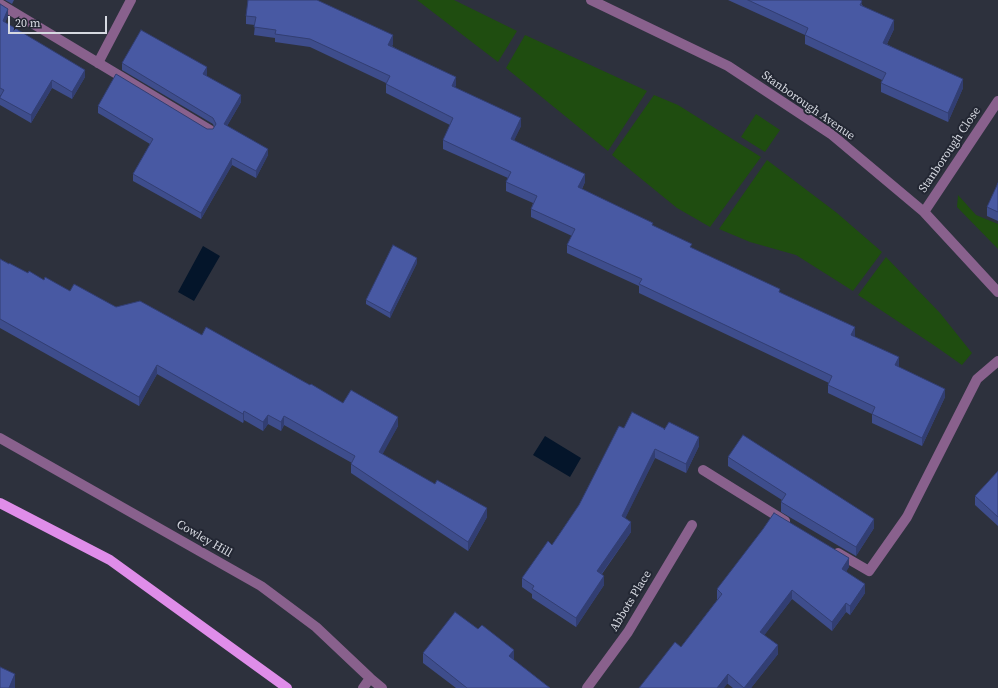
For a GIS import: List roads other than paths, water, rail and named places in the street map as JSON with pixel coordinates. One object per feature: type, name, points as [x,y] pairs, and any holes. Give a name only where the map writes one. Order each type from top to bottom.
[{"type":"main road","points":[[0,503],[110,560],[287,688]]},
{"type":"street","points":[[98,63],[131,0]]},
{"type":"street","name":"Stanborough Avenue","points":[[591,0],[728,66],[831,134],[924,212],[998,292]]},
{"type":"street","points":[[0,4],[210,130]]},
{"type":"street","name":"Stanborough Close","points":[[924,212],[998,101]]},
{"type":"street","points":[[829,547],[869,571],[907,517],[977,379],[998,361]]},
{"type":"street","name":"Cowley Hill","points":[[0,438],[261,586],[316,627],[370,678]]},
{"type":"street","points":[[703,470],[795,528]]},
{"type":"street","name":"Abbots Place","points":[[587,688],[628,632],[692,524]]},
{"type":"street","points":[[363,688],[370,678],[382,688]]},
{"type":"water","points":[[203,246],[220,256],[194,301],[178,292]]},
{"type":"water","points":[[545,436],[581,458],[570,477],[533,455]]}]
